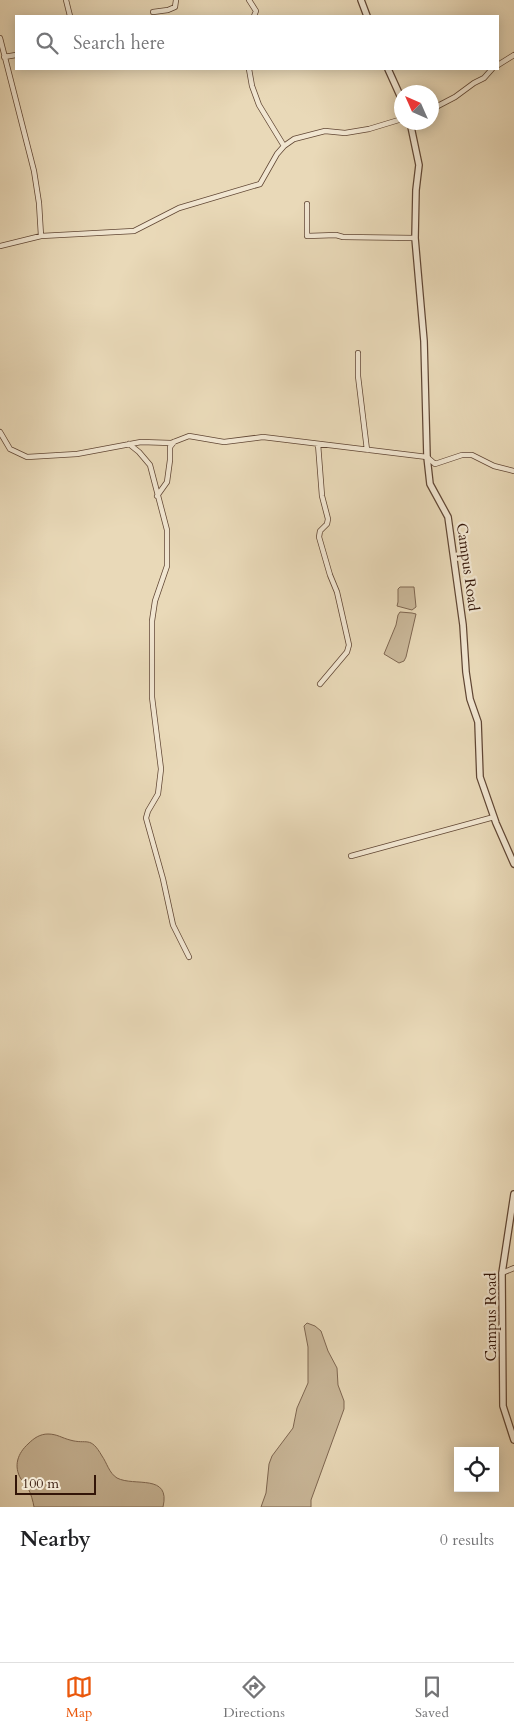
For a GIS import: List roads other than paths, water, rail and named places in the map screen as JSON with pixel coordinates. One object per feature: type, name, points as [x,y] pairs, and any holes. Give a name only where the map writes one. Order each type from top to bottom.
[{"type":"street","points":[[66,0],[70,15]]},
{"type":"street","points":[[154,12],[175,7],[176,0]]},
{"type":"street","points":[[249,0],[256,11],[254,15]]},
{"type":"street","points":[[361,0],[367,15]]},
{"type":"street","points":[[0,38],[34,171],[42,236]]},
{"type":"street","points":[[4,57],[15,55]]},
{"type":"street","points":[[499,64],[514,55]]},
{"type":"street","points":[[0,70],[7,68]]},
{"type":"street","points":[[249,70],[252,86],[259,105],[284,146]]},
{"type":"street","points":[[388,70],[395,85]]},
{"type":"street","points":[[439,105],[484,78],[491,70]]},
{"type":"street","points":[[0,246],[42,236],[134,232],[179,208],[260,184],[277,154],[294,139],[325,132],[345,133],[370,129],[394,122]]},
{"type":"street","name":"Campus Road","points":[[412,130],[419,166],[416,190],[415,238],[424,341],[427,457],[430,484],[448,517],[463,625],[466,672],[470,699],[478,722],[480,777],[494,817],[514,864]]},
{"type":"street","points":[[307,204],[307,236],[336,234],[343,237],[415,238]]},
{"type":"street","points":[[358,353],[358,376],[366,450]]},
{"type":"street","points":[[0,432],[10,449],[27,456],[77,454],[141,442],[174,442],[190,436],[224,442],[263,437],[427,457],[435,464],[462,455],[472,455],[494,466],[514,471]]},
{"type":"street","points":[[157,496],[167,482],[170,447],[174,442]]},
{"type":"street","points":[[129,444],[150,464],[167,530],[167,566],[155,601],[152,621],[152,697],[161,769],[158,794],[146,818],[163,879],[173,925],[189,957]]},
{"type":"street","points":[[318,444],[324,506],[328,519],[327,524],[320,531],[319,537],[340,601],[344,629],[347,633],[349,645],[347,652],[320,684]]},
{"type":"street","points":[[351,856],[494,817]]},
{"type":"street","name":"Campus Road","points":[[514,1194],[502,1273],[503,1406],[514,1440]]},
{"type":"street","points":[[502,1273],[514,1268]]}]
